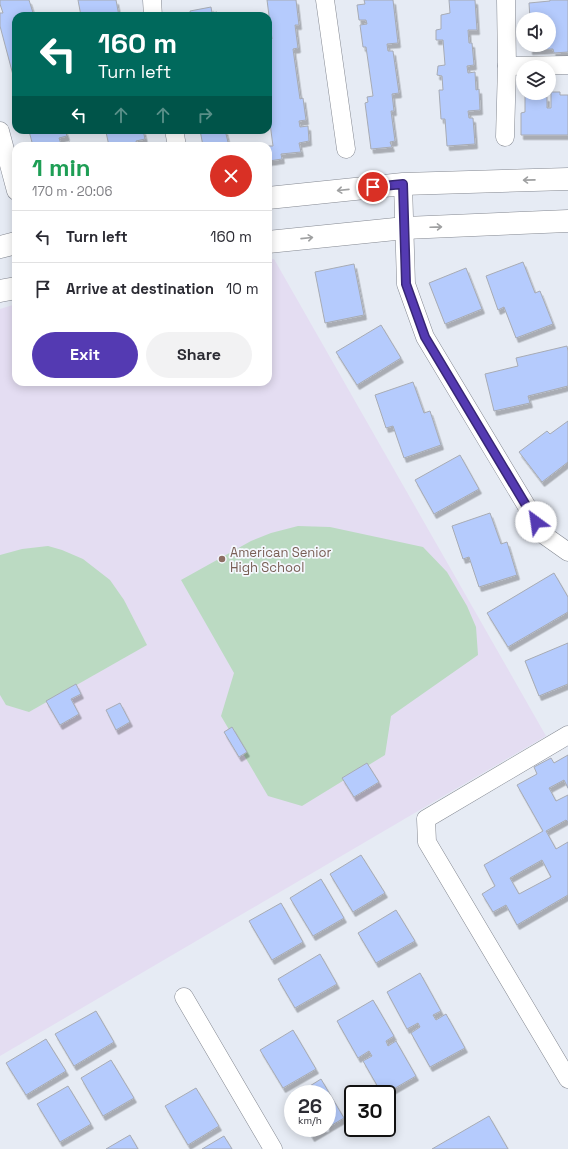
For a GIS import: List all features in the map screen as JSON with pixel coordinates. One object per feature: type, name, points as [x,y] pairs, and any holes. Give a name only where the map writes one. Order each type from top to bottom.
[{"type":"main road","points":[[272,198],[403,184],[568,179]]},
{"type":"main road","points":[[272,242],[405,228],[568,221]]},
{"type":"main road","points":[[0,247],[12,244]]},
{"type":"main road","points":[[0,292],[12,289]]},
{"type":"street","points":[[152,0],[153,12]]},
{"type":"street","points":[[325,0],[346,149]]},
{"type":"street","points":[[505,137],[507,66],[506,0]]},
{"type":"street","points":[[507,66],[568,65]]},
{"type":"street","points":[[0,131],[12,176]]},
{"type":"street","points":[[403,184],[406,284],[425,337],[544,535],[568,552]]},
{"type":"street","points":[[568,735],[426,819],[427,842],[568,1079]]},
{"type":"street","points":[[184,997],[273,1149]]},
{"type":"shaded area","name":"American Senior High School","points":[[272,259],[274,259],[546,736],[0,1056],[0,309],[12,305],[12,386],[272,386]]},
{"type":"green space","points":[[298,526],[330,527],[423,547],[447,572],[467,606],[476,627],[478,655],[391,716],[385,755],[302,806],[268,796],[221,716],[234,673],[181,580],[251,541],[271,533]]},
{"type":"green space","points":[[48,546],[83,559],[110,580],[124,600],[147,645],[29,712],[6,705],[0,695],[0,555],[22,549]]},
{"type":"building","points":[[0,0],[29,0],[33,12],[12,12],[12,71],[0,26],[0,13],[3,13]]},
{"type":"building","points":[[78,0],[116,0],[118,12],[80,12]]},
{"type":"building","points":[[267,0],[296,0],[299,25],[295,25],[298,48],[293,49],[300,99],[303,98],[306,120],[299,121],[300,127],[308,126],[309,141],[299,143],[301,152],[281,154],[282,159],[272,161],[272,12],[269,12]]},
{"type":"building","points":[[364,0],[393,0],[398,43],[387,44],[388,51],[393,51],[399,93],[392,94],[394,111],[391,111],[395,141],[390,142],[392,147],[371,149],[365,103],[368,102],[367,97],[373,96],[366,47],[363,47],[360,25],[367,24],[366,20],[359,20],[357,5],[365,4]]},
{"type":"building","points":[[449,0],[475,0],[477,30],[468,30],[469,43],[472,43],[474,65],[467,66],[468,73],[475,72],[476,90],[479,89],[480,110],[468,111],[469,118],[473,118],[475,144],[447,146],[445,119],[441,119],[439,90],[443,90],[442,76],[437,75],[438,66],[445,65],[443,40],[436,40],[436,30],[441,29],[441,15],[450,13]]},
{"type":"building","points":[[568,0],[568,52],[554,53],[556,52],[556,12],[530,12],[529,3]]},
{"type":"building","points":[[211,7],[212,12],[190,12]]},
{"type":"building","points":[[556,92],[560,92],[560,95],[568,95],[568,135],[521,135],[521,113],[525,112],[525,100],[547,100],[547,108],[551,108],[551,100],[556,100]]},
{"type":"building","points":[[30,134],[66,134],[67,136],[59,138],[60,142],[32,142]]},
{"type":"building","points":[[106,134],[144,134],[145,139],[136,142],[108,142]]},
{"type":"building","points":[[201,134],[226,134],[228,142],[202,142]]},
{"type":"building","points":[[523,262],[535,293],[540,291],[553,324],[516,338],[504,307],[498,310],[486,276]]},
{"type":"building","points":[[354,264],[364,315],[325,323],[315,272]]},
{"type":"building","points":[[466,268],[482,309],[445,324],[429,283]]},
{"type":"building","points":[[381,325],[401,358],[357,385],[336,352]]},
{"type":"building","points":[[567,346],[568,386],[528,396],[530,403],[494,411],[485,374],[518,366],[516,358]]},
{"type":"building","points":[[413,382],[424,413],[430,411],[441,445],[404,458],[393,426],[386,428],[375,395]]},
{"type":"building","points":[[568,421],[568,462],[542,482],[519,452],[547,431],[550,434]]},
{"type":"building","points":[[460,455],[479,489],[434,514],[415,480]]},
{"type":"building","points":[[490,513],[501,544],[507,542],[517,575],[479,587],[469,557],[463,559],[452,526]]},
{"type":"building","points":[[554,573],[568,597],[568,612],[508,647],[487,613]]},
{"type":"building","points":[[568,643],[568,684],[539,696],[525,661]]},
{"type":"building","points":[[76,684],[81,694],[71,699],[79,714],[60,725],[46,701]]},
{"type":"building","points":[[120,703],[130,722],[116,730],[106,710]]},
{"type":"building","points":[[232,727],[247,752],[239,757],[224,732]]},
{"type":"building","points":[[568,755],[568,788],[564,780],[549,788],[556,801],[568,795],[568,822],[566,820],[546,831],[556,849],[568,842],[568,895],[517,925],[506,905],[493,912],[482,894],[495,886],[484,865],[543,831],[517,785],[537,774],[534,767],[551,758],[554,763]],"holes":[[[542,860],[551,877],[519,894],[510,878]]]},
{"type":"building","points":[[367,763],[379,782],[354,797],[342,778]]},
{"type":"building","points":[[361,855],[385,893],[353,912],[330,874]]},
{"type":"building","points":[[321,879],[344,918],[313,936],[290,898]]},
{"type":"building","points":[[281,903],[303,942],[272,960],[249,921]]},
{"type":"building","points":[[396,910],[415,941],[376,963],[358,933]]},
{"type":"building","points":[[320,954],[337,984],[295,1008],[278,979]]},
{"type":"building","points":[[420,973],[441,1011],[433,1015],[436,1020],[446,1014],[465,1048],[430,1067],[411,1033],[420,1027],[418,1023],[407,1029],[387,992]]},
{"type":"building","points":[[373,1000],[394,1036],[386,1041],[388,1046],[396,1041],[416,1076],[396,1088],[396,1085],[377,1085],[363,1061],[372,1056],[369,1051],[358,1058],[337,1021]]},
{"type":"building","points":[[96,1011],[114,1042],[74,1066],[55,1034]]},
{"type":"building","points":[[293,1030],[316,1069],[288,1085],[284,1085],[283,1088],[260,1050]]},
{"type":"building","points":[[46,1039],[66,1071],[26,1095],[6,1063]]},
{"type":"building","points":[[111,1060],[134,1098],[103,1116],[81,1078]]},
{"type":"building","points":[[321,1079],[325,1085],[311,1085]]},
{"type":"building","points":[[68,1086],[91,1124],[60,1142],[37,1104]]},
{"type":"building","points":[[196,1088],[219,1126],[188,1145],[165,1106]]},
{"type":"building","points":[[336,1104],[344,1118],[336,1123]]},
{"type":"building","points":[[489,1116],[508,1149],[432,1149]]},
{"type":"building","points":[[130,1135],[138,1149],[106,1149]]},
{"type":"building","points":[[224,1136],[232,1149],[202,1149]]},
{"type":"place","name":"American Senior High School","points":[[222,559]]},
{"type":"route","points":[[373,187],[403,184],[406,284],[425,337],[536,522]]}]
